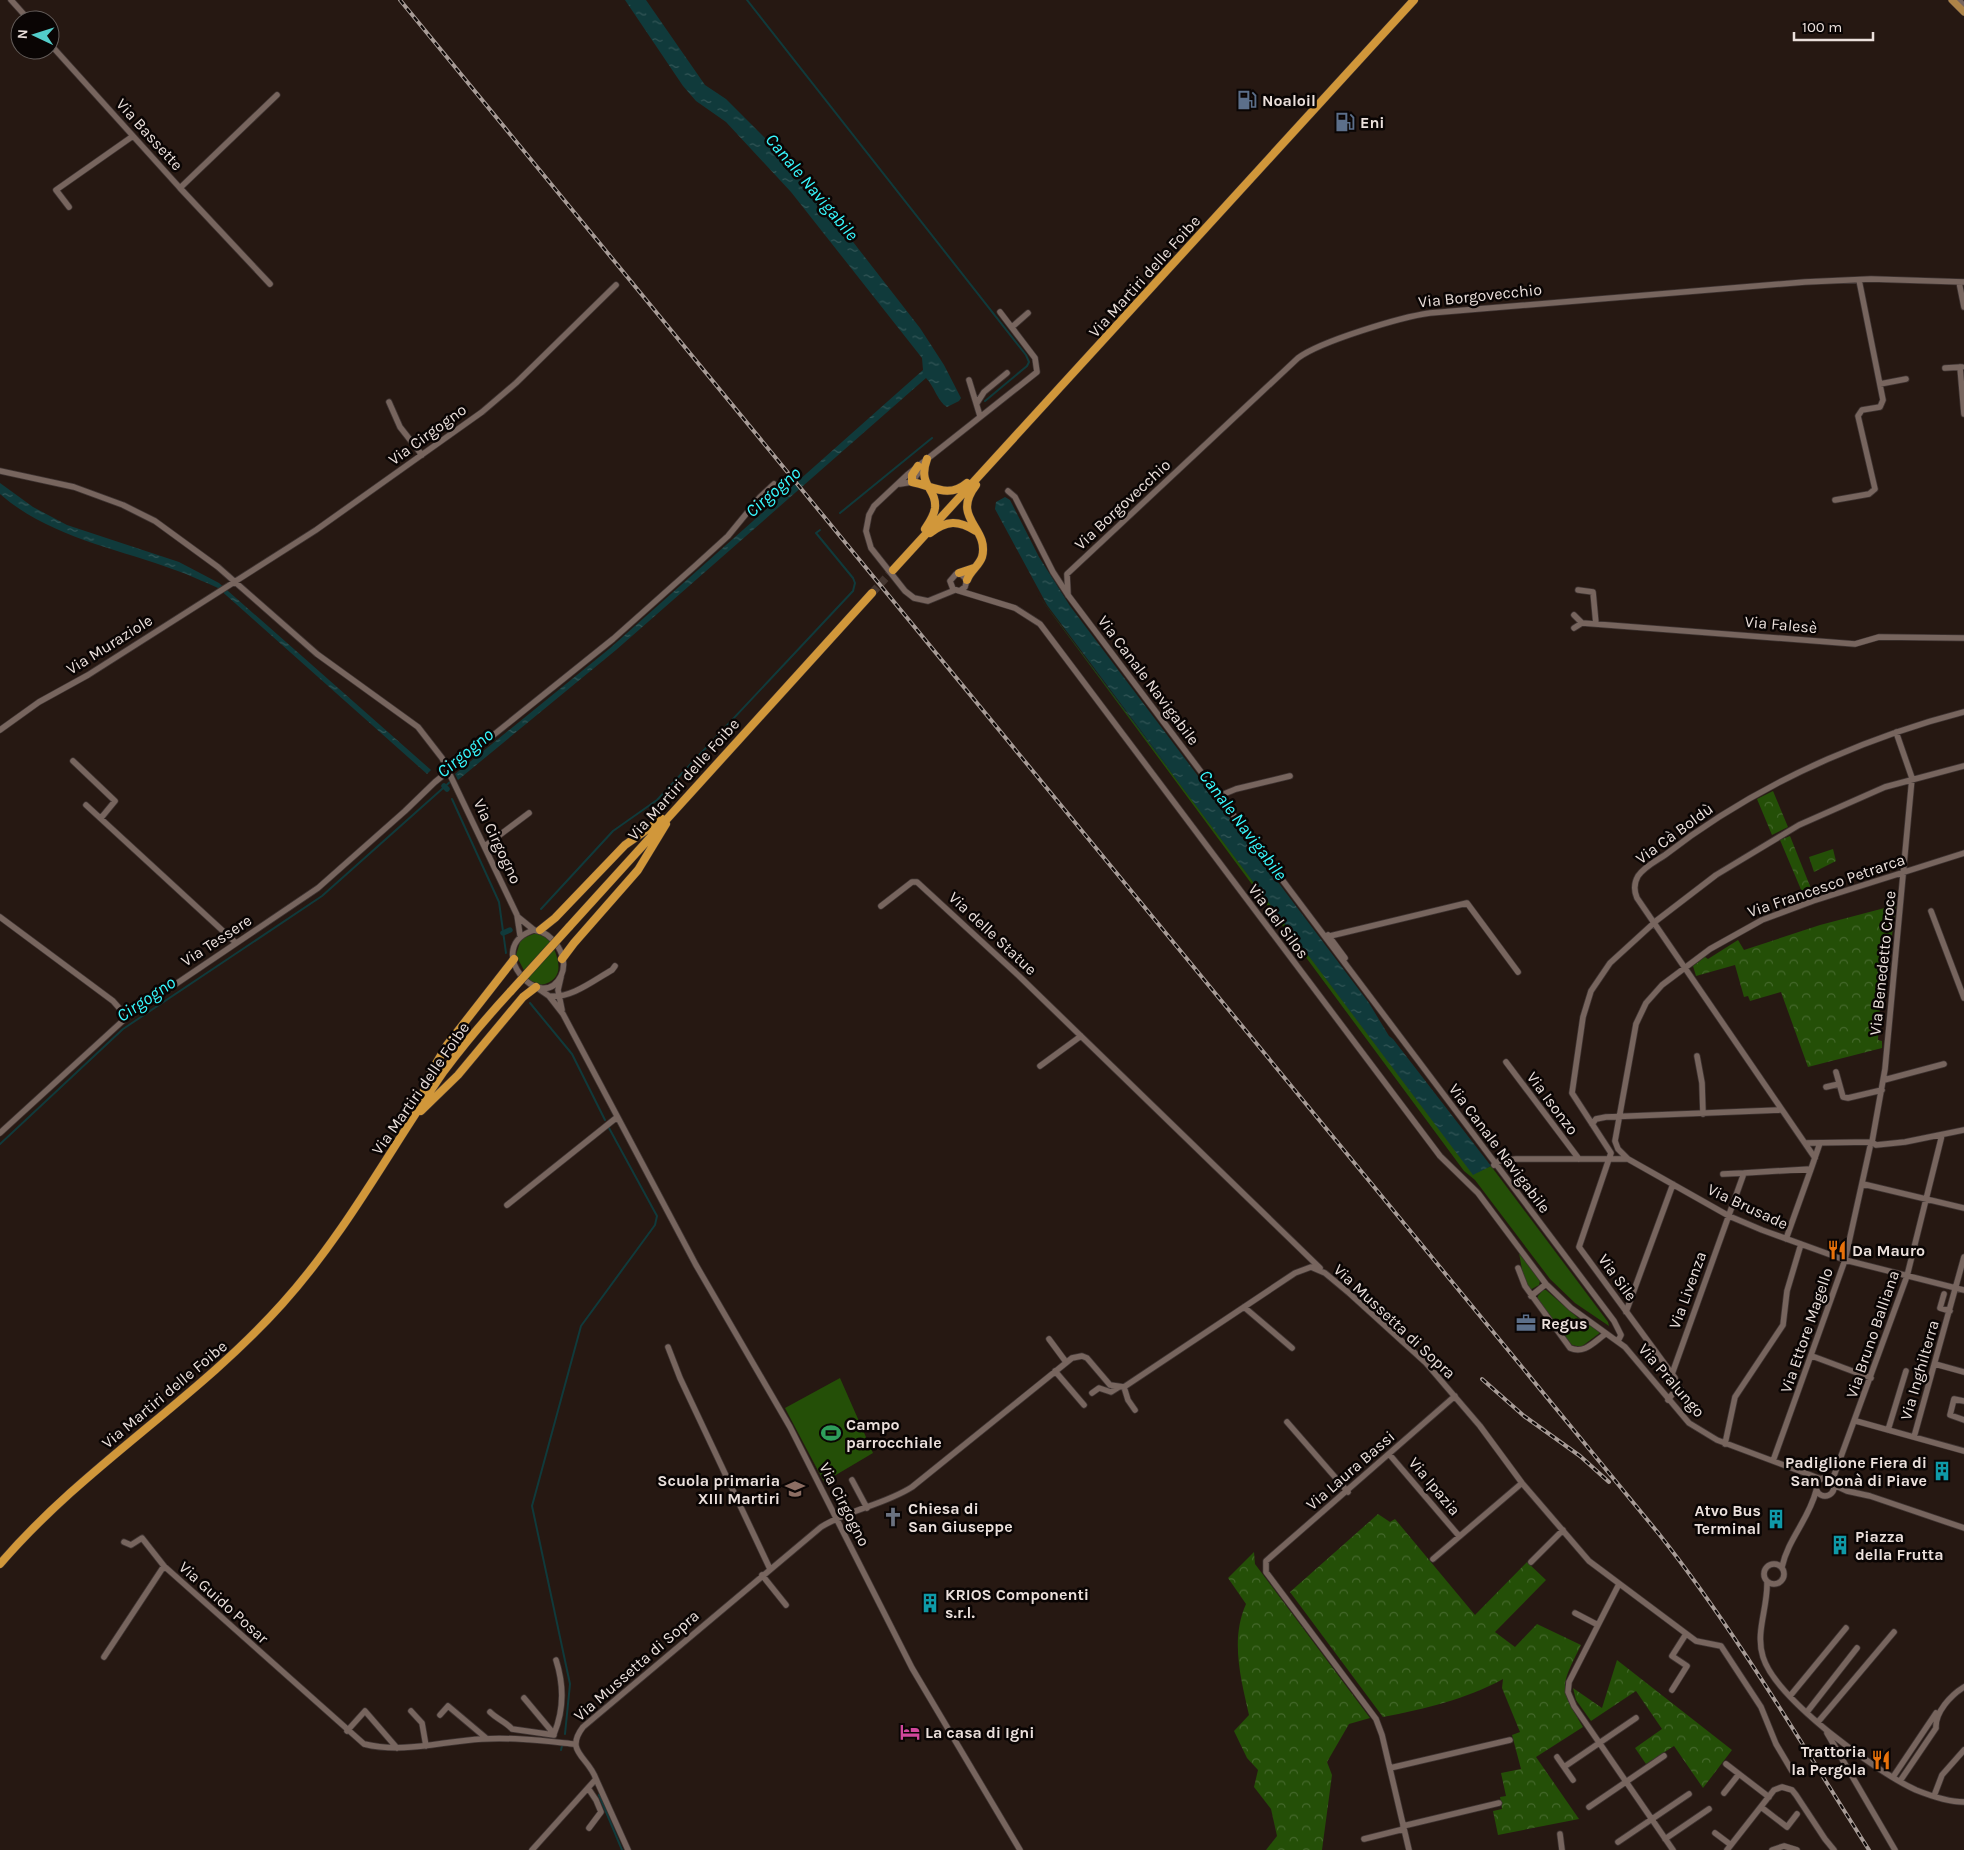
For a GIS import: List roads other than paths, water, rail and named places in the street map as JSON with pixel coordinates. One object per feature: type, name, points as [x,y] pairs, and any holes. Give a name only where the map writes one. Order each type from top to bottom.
[{"type":"highway","name":"Via Martiri delle Foibe","points":[[893,570],[1414,0]]},
{"type":"highway","points":[[918,542],[934,514],[935,507],[935,501],[926,486],[924,473],[927,459]]},
{"type":"highway","points":[[918,466],[912,475],[912,482],[944,492],[952,492],[960,489],[987,466]]},
{"type":"highway","points":[[967,581],[982,555],[982,546],[977,532],[968,517],[967,503],[971,492],[987,466]]},
{"type":"highway","points":[[918,542],[948,522],[960,523],[977,532]]},
{"type":"highway","points":[[959,573],[974,568]]},
{"type":"highway","name":"Via Martiri delle Foibe","points":[[0,1564],[36,1524],[76,1486],[206,1379],[259,1329],[292,1293],[334,1240],[459,1052],[569,926],[872,593]]},
{"type":"highway","points":[[537,930],[555,918],[625,845],[672,812]]},
{"type":"highway","points":[[562,959],[574,942],[638,870],[672,812]]},
{"type":"highway","points":[[413,1119],[426,1082],[440,1057],[514,959]]},
{"type":"highway","points":[[413,1119],[450,1084],[523,997],[536,988]]},
{"type":"main road","points":[[1952,0],[1964,12]]},
{"type":"street","points":[[11,0],[20,10]]},
{"type":"street","points":[[1958,0],[1964,6]]},
{"type":"street","name":"Via Bassette","points":[[60,55],[180,188],[276,95]]},
{"type":"street","points":[[69,207],[56,190],[133,136]]},
{"type":"street","points":[[180,188],[270,284]]},
{"type":"street","points":[[1835,500],[1869,494],[1875,489],[1858,416],[1862,410],[1882,405],[1883,400],[1859,280]]},
{"type":"street","name":"Via Borgovecchio","points":[[1067,574],[1292,363],[1312,350],[1399,320],[1430,312],[1762,285],[1859,280],[1961,282],[1964,307]]},
{"type":"street","name":"Via Cirgogno","points":[[233,581],[316,530],[501,397],[616,285]]},
{"type":"street","points":[[967,581],[958,590],[939,598],[928,601],[914,598],[905,591],[878,558],[868,540],[867,522],[874,506],[918,466],[1037,372],[1036,358],[1000,312]]},
{"type":"street","points":[[1012,327],[1028,314]]},
{"type":"street","points":[[1945,368],[1962,367],[1964,414]]},
{"type":"street","points":[[977,402],[984,392],[1007,374]]},
{"type":"street","points":[[1880,384],[1906,379]]},
{"type":"street","points":[[969,380],[980,416]]},
{"type":"street","points":[[389,402],[400,427],[422,455]]},
{"type":"street","points":[[894,488],[905,482],[912,482],[927,459]]},
{"type":"street","name":"Via Cirgogno","points":[[2,472],[67,485],[123,505],[180,537],[317,654],[418,727],[438,750],[449,770],[517,915],[521,921],[537,930]]},
{"type":"street","name":"Via Tessere","points":[[0,1133],[127,1017],[318,888],[449,770],[613,639],[721,542],[760,497],[774,484]]},
{"type":"street","name":"Via Canale Navigabile","points":[[1008,491],[1015,497],[1054,573],[1068,595],[1494,1165],[1614,1322],[1621,1335],[1618,1341]]},
{"type":"street","points":[[939,598],[954,575],[959,573],[976,595]]},
{"type":"street","points":[[1054,573],[1067,574],[1068,595]]},
{"type":"street","name":"Via Muraziole","points":[[0,730],[39,702],[88,675],[233,581]]},
{"type":"street","points":[[950,581],[958,590]]},
{"type":"street","name":"Via del Silos","points":[[958,590],[1015,608],[1040,624],[1440,1156],[1478,1193],[1546,1284],[1571,1308],[1606,1334]]},
{"type":"street","points":[[1578,590],[1593,592],[1596,624]]},
{"type":"street","points":[[1574,615],[1582,623],[1574,628]]},
{"type":"street","name":"Via Falesè","points":[[1582,623],[1855,644],[1879,637],[1964,638]]},
{"type":"street","name":"Via Cà Boldù","points":[[1815,1158],[1654,924],[1635,894],[1635,884],[1641,872],[1672,849],[1755,796],[1826,760],[1896,732],[1964,712]]},
{"type":"street","name":"Via Benedetto Croce","points":[[1871,1144],[1884,1080],[1891,994],[1905,872],[1912,778],[1896,732]]},
{"type":"street","points":[[73,761],[115,801],[101,818]]},
{"type":"street","points":[[1609,1158],[1611,1151],[1574,1098],[1572,1091],[1587,1004],[1594,987],[1610,963],[1654,924],[1716,875],[1775,838],[1835,808],[1885,787],[1912,778],[1964,766]]},
{"type":"street","points":[[1219,796],[1236,789],[1290,776]]},
{"type":"street","points":[[86,805],[236,943]]},
{"type":"street","points":[[485,846],[529,813]]},
{"type":"street","name":"Via Francesco Petrarca","points":[[1615,1139],[1621,1117],[1639,1015],[1656,991],[1725,939],[1780,912],[1964,852]]},
{"type":"street","name":"Via delle Statue","points":[[881,906],[912,882],[917,882],[1012,969],[1218,1165],[1325,1273]]},
{"type":"street","points":[[1330,936],[1467,903],[1518,972]]},
{"type":"street","points":[[1931,911],[1962,986],[1964,998]]},
{"type":"street","name":"Via Cirgogno","points":[[517,915],[520,935]]},
{"type":"street","points":[[0,917],[113,1001],[127,1017]]},
{"type":"street","name":"Via Canale Navigabile","points":[[1317,927],[1330,936],[1351,968],[1352,974]]},
{"type":"street","points":[[537,930],[553,939],[562,959],[561,976],[552,986],[536,988],[524,980],[514,959],[513,951],[520,935],[537,930]]},
{"type":"street","points":[[559,997],[604,974],[615,966]]},
{"type":"street","name":"Via Cirgogno","points":[[561,976],[559,997],[563,1014]]},
{"type":"street","name":"Via Cirgogno","points":[[536,988],[549,996],[563,1014],[616,1118],[700,1272],[780,1409],[838,1518],[914,1673],[1020,1850]]},
{"type":"street","name":"Via Cirgogno","points":[[549,996],[559,997]]},
{"type":"street","points":[[1040,1066],[1081,1036]]},
{"type":"street","points":[[1697,1056],[1702,1083],[1703,1114]]},
{"type":"street","name":"Via Isonzo","points":[[1506,1062],[1579,1159]]},
{"type":"street","points":[[1884,1080],[1944,1064]]},
{"type":"street","points":[[1836,1072],[1843,1097],[1848,1098],[1882,1090]]},
{"type":"street","points":[[1826,1087],[1839,1084]]},
{"type":"street","points":[[1592,1124],[1600,1118],[1781,1110]]},
{"type":"street","points":[[507,1205],[616,1118]]},
{"type":"street","points":[[1805,1143],[1858,1142],[1871,1144],[1905,1142],[1964,1130]]},
{"type":"street","name":"Via Bruno Balliana","points":[[1833,1483],[1907,1276],[1942,1135]]},
{"type":"street","points":[[1603,1139],[1605,1141],[1615,1139],[1618,1149],[1628,1159]]},
{"type":"street","points":[[1786,1239],[1820,1143]]},
{"type":"street","name":"Via Ettore Magello","points":[[1773,1461],[1845,1260],[1871,1144]]},
{"type":"street","name":"Via Sile","points":[[1609,1158],[1579,1247],[1672,1374],[1688,1400]]},
{"type":"street","name":"Via Brusade","points":[[1494,1165],[1506,1160],[1628,1159],[1729,1216],[1786,1239],[1845,1260],[1964,1290]]},
{"type":"street","points":[[1723,1174],[1811,1170]]},
{"type":"street","name":"Via Livenza","points":[[1672,1374],[1744,1173]]},
{"type":"street","points":[[1626,1312],[1673,1184]]},
{"type":"street","points":[[1863,1184],[1964,1208]]},
{"type":"street","points":[[1725,1444],[1735,1397],[1783,1324],[1787,1291],[1801,1244]]},
{"type":"street","name":"Via Inghilterra","points":[[1914,1437],[1964,1257]]},
{"type":"street","name":"Via Mussetta di Sopra","points":[[1092,1393],[1099,1388],[1110,1392],[1121,1387],[1302,1269],[1316,1268],[1325,1273],[1420,1358],[1455,1396],[1480,1426],[1522,1483],[1590,1561],[1696,1641],[1721,1646],[1761,1707],[1776,1744],[1792,1771]]},
{"type":"street","points":[[1518,1268],[1521,1279],[1531,1296],[1570,1348],[1577,1351],[1584,1350],[1606,1334]]},
{"type":"street","points":[[1531,1296],[1546,1284]]},
{"type":"street","name":"Via Inghilterra","points":[[1944,1294],[1940,1308],[1950,1311]]},
{"type":"street","points":[[1244,1307],[1292,1348]]},
{"type":"street","name":"Via Pralungo","points":[[1606,1334],[1618,1341],[1638,1361],[1668,1400],[1694,1426],[1725,1444],[1820,1479],[1826,1478],[1847,1491],[1870,1496],[1964,1528]]},
{"type":"street","points":[[1049,1339],[1066,1362],[1077,1356],[1087,1358],[1110,1385],[1121,1387],[1135,1410]]},
{"type":"street","points":[[668,1347],[770,1569]]},
{"type":"street","points":[[1812,1356],[1871,1378]]},
{"type":"street","name":"Via Mussetta di Sopra","points":[[628,1850],[596,1779],[575,1744],[575,1738],[583,1727],[821,1527],[838,1518],[898,1496],[924,1478],[1066,1362]]},
{"type":"street","points":[[1935,1364],[1964,1372]]},
{"type":"street","points":[[1056,1371],[1084,1406]]},
{"type":"street","points":[[1888,1430],[1906,1371]]},
{"type":"street","points":[[1668,1400],[1675,1392],[1677,1384]]},
{"type":"street","name":"Via Laura Bassi","points":[[1390,1768],[1376,1719],[1266,1572],[1264,1565],[1266,1561],[1348,1492],[1455,1396]]},
{"type":"street","points":[[1964,1401],[1954,1399],[1950,1415],[1964,1420]]},
{"type":"street","points":[[1856,1421],[1964,1451]]},
{"type":"street","points":[[1287,1422],[1348,1492]]},
{"type":"street","name":"Via Ipazia","points":[[1389,1454],[1460,1536]]},
{"type":"street","name":"Via Pralungo","points":[[1803,1473],[1824,1497],[1847,1491]]},
{"type":"street","points":[[1812,1508],[1820,1479]]},
{"type":"street","points":[[852,1480],[867,1508]]},
{"type":"street","name":"Via Ipazia","points":[[1433,1559],[1522,1483]]},
{"type":"street","points":[[1832,1494],[1833,1483]]},
{"type":"street","points":[[1777,1584],[1768,1582],[1764,1578],[1764,1570],[1786,1551],[1812,1508],[1824,1497]]},
{"type":"street","points":[[1531,1562],[1562,1530]]},
{"type":"street","points":[[124,1542],[131,1545],[142,1538],[164,1566]]},
{"type":"street","points":[[1768,1597],[1784,1577],[1782,1567],[1786,1551]]},
{"type":"street","points":[[1774,1563],[1782,1567]]},
{"type":"street","name":"Via Guido Posar","points":[[104,1657],[164,1566],[347,1731],[364,1744],[380,1748],[397,1748],[487,1739],[575,1744]]},
{"type":"street","points":[[762,1575],[786,1605]]},
{"type":"street","points":[[1768,1582],[1768,1597],[1760,1628],[1761,1653],[1768,1668],[1790,1696],[1826,1731],[1895,1850]]},
{"type":"street","points":[[1619,1584],[1568,1682],[1567,1688],[1574,1706],[1673,1850]]},
{"type":"street","points":[[1575,1613],[1598,1625]]},
{"type":"street","points":[[1790,1696],[1846,1628]]},
{"type":"street","points":[[1818,1722],[1894,1632]]},
{"type":"street","points":[[1672,1690],[1687,1666],[1672,1656],[1686,1634]]},
{"type":"street","points":[[1807,1712],[1857,1648]]},
{"type":"street","points":[[555,1742],[554,1734],[559,1722],[562,1689],[556,1660]]},
{"type":"street","points":[[1900,1781],[1936,1728],[1936,1720],[1940,1713],[1953,1694],[1964,1687]]},
{"type":"street","points":[[524,1698],[554,1734]]},
{"type":"street","points":[[1893,1777],[1941,1705]]},
{"type":"street","points":[[440,1715],[448,1706],[487,1739]]},
{"type":"street","points":[[412,1711],[422,1723],[426,1746]]},
{"type":"street","points":[[347,1731],[365,1712],[397,1748]]},
{"type":"street","points":[[490,1712],[500,1721],[506,1722],[512,1729],[554,1734]]},
{"type":"street","points":[[1564,1767],[1636,1718]]},
{"type":"street","points":[[1826,1731],[1900,1781],[1934,1796],[1964,1802]]},
{"type":"street","points":[[1409,1850],[1390,1768],[1510,1740]]},
{"type":"street","points":[[1934,1796],[1942,1775],[1964,1750]]},
{"type":"street","points":[[1589,1807],[1664,1756]]},
{"type":"street","points":[[1557,1757],[1573,1780]]},
{"type":"street","points":[[1726,1764],[1769,1797]]},
{"type":"street","points":[[1724,1793],[1738,1774]]},
{"type":"street","points":[[532,1850],[596,1779]]},
{"type":"street","points":[[1714,1833],[1729,1847],[1769,1797],[1778,1788],[1786,1787],[1792,1790],[1834,1850]]},
{"type":"street","points":[[588,1788],[601,1812],[588,1828]]},
{"type":"street","points":[[1618,1842],[1688,1794]]},
{"type":"street","points":[[1364,1839],[1499,1803]]},
{"type":"street","points":[[1761,1808],[1786,1827],[1797,1814]]},
{"type":"street","points":[[1665,1839],[1709,1809]]},
{"type":"street","points":[[1560,1834],[1562,1850]]},
{"type":"street","points":[[1772,1850],[1784,1846],[1797,1850]]},
{"type":"water","points":[[625,0],[646,0],[705,85],[726,99],[766,139],[836,220],[920,328],[944,365],[961,398],[947,407],[926,378],[616,650],[458,780],[455,774],[609,649],[923,370],[922,358],[791,192],[726,122],[696,101],[683,86]]},
{"type":"water","points":[[0,483],[33,507],[67,525],[179,562],[219,583],[431,770],[427,774],[218,588],[181,572],[84,540],[40,521],[19,509],[0,494]]},
{"type":"water","points":[[1005,497],[1010,500],[1039,557],[1070,606],[1369,1003],[1389,1036],[1491,1166],[1473,1175],[1038,595],[1175,776],[1047,605],[995,509],[996,502]]},
{"type":"waterway","points":[[747,0],[1026,355],[1029,362],[1027,366],[985,401]]},
{"type":"waterway","points":[[840,513],[932,438]]},
{"type":"waterway","points":[[541,909],[613,831],[657,800],[853,591],[855,583],[853,578],[816,533],[820,530]]},
{"type":"waterway","name":"Cirgogno","points":[[0,1144],[123,1029],[322,896],[451,781]]},
{"type":"waterway","name":"Cirgogno","points":[[444,786],[447,789]]},
{"type":"waterway","points":[[452,799],[499,902],[506,953]]},
{"type":"waterway","points":[[503,933],[510,930]]},
{"type":"waterway","points":[[530,1003],[572,1054],[605,1120]]},
{"type":"waterway","points":[[565,1734],[570,1684],[532,1506],[581,1326],[655,1225],[657,1216],[609,1128]]},
{"type":"waterway","points":[[561,1750],[562,1746]]},
{"type":"waterway","points":[[599,1795],[622,1850]]},
{"type":"tunnel","points":[[872,593],[893,570]]},
{"type":"railway","points":[[400,0],[1659,1534],[1742,1649],[1869,1850]]},
{"type":"railway","points":[[1482,1379],[1524,1416],[1580,1456],[1609,1482]]},
{"type":"place","name":"Noaloil","points":[[1247,100]]},
{"type":"place","name":"Eni","points":[[1345,122]]},
{"type":"place","name":"Da Mauro","points":[[1837,1250]]},
{"type":"place","name":"Regus","points":[[1526,1323]]},
{"type":"place","name":"Campo parrocchiale","points":[[831,1433]]},
{"type":"place","name":"Padiglione Fiera di San Donà di Piave","points":[[1942,1471]]},
{"type":"place","name":"Scuola primaria XIII Martiri","points":[[795,1489]]},
{"type":"place","name":"Chiesa di San Giuseppe","points":[[893,1517]]},
{"type":"place","name":"Atvo Bus Terminal","points":[[1776,1519]]},
{"type":"place","name":"Piazza della Frutta","points":[[1840,1545]]},
{"type":"place","name":"KRIOS Componenti s.r.l.","points":[[930,1603]]},
{"type":"place","name":"La casa di Igni","points":[[910,1732]]},
{"type":"place","name":"Trattoria la Pergola","points":[[1881,1760]]},
{"type":"water label","name":"Canale Navigabile","points":[[812,187]]},
{"type":"water label","name":"Canale Navigabile","points":[[1243,825]]}]
